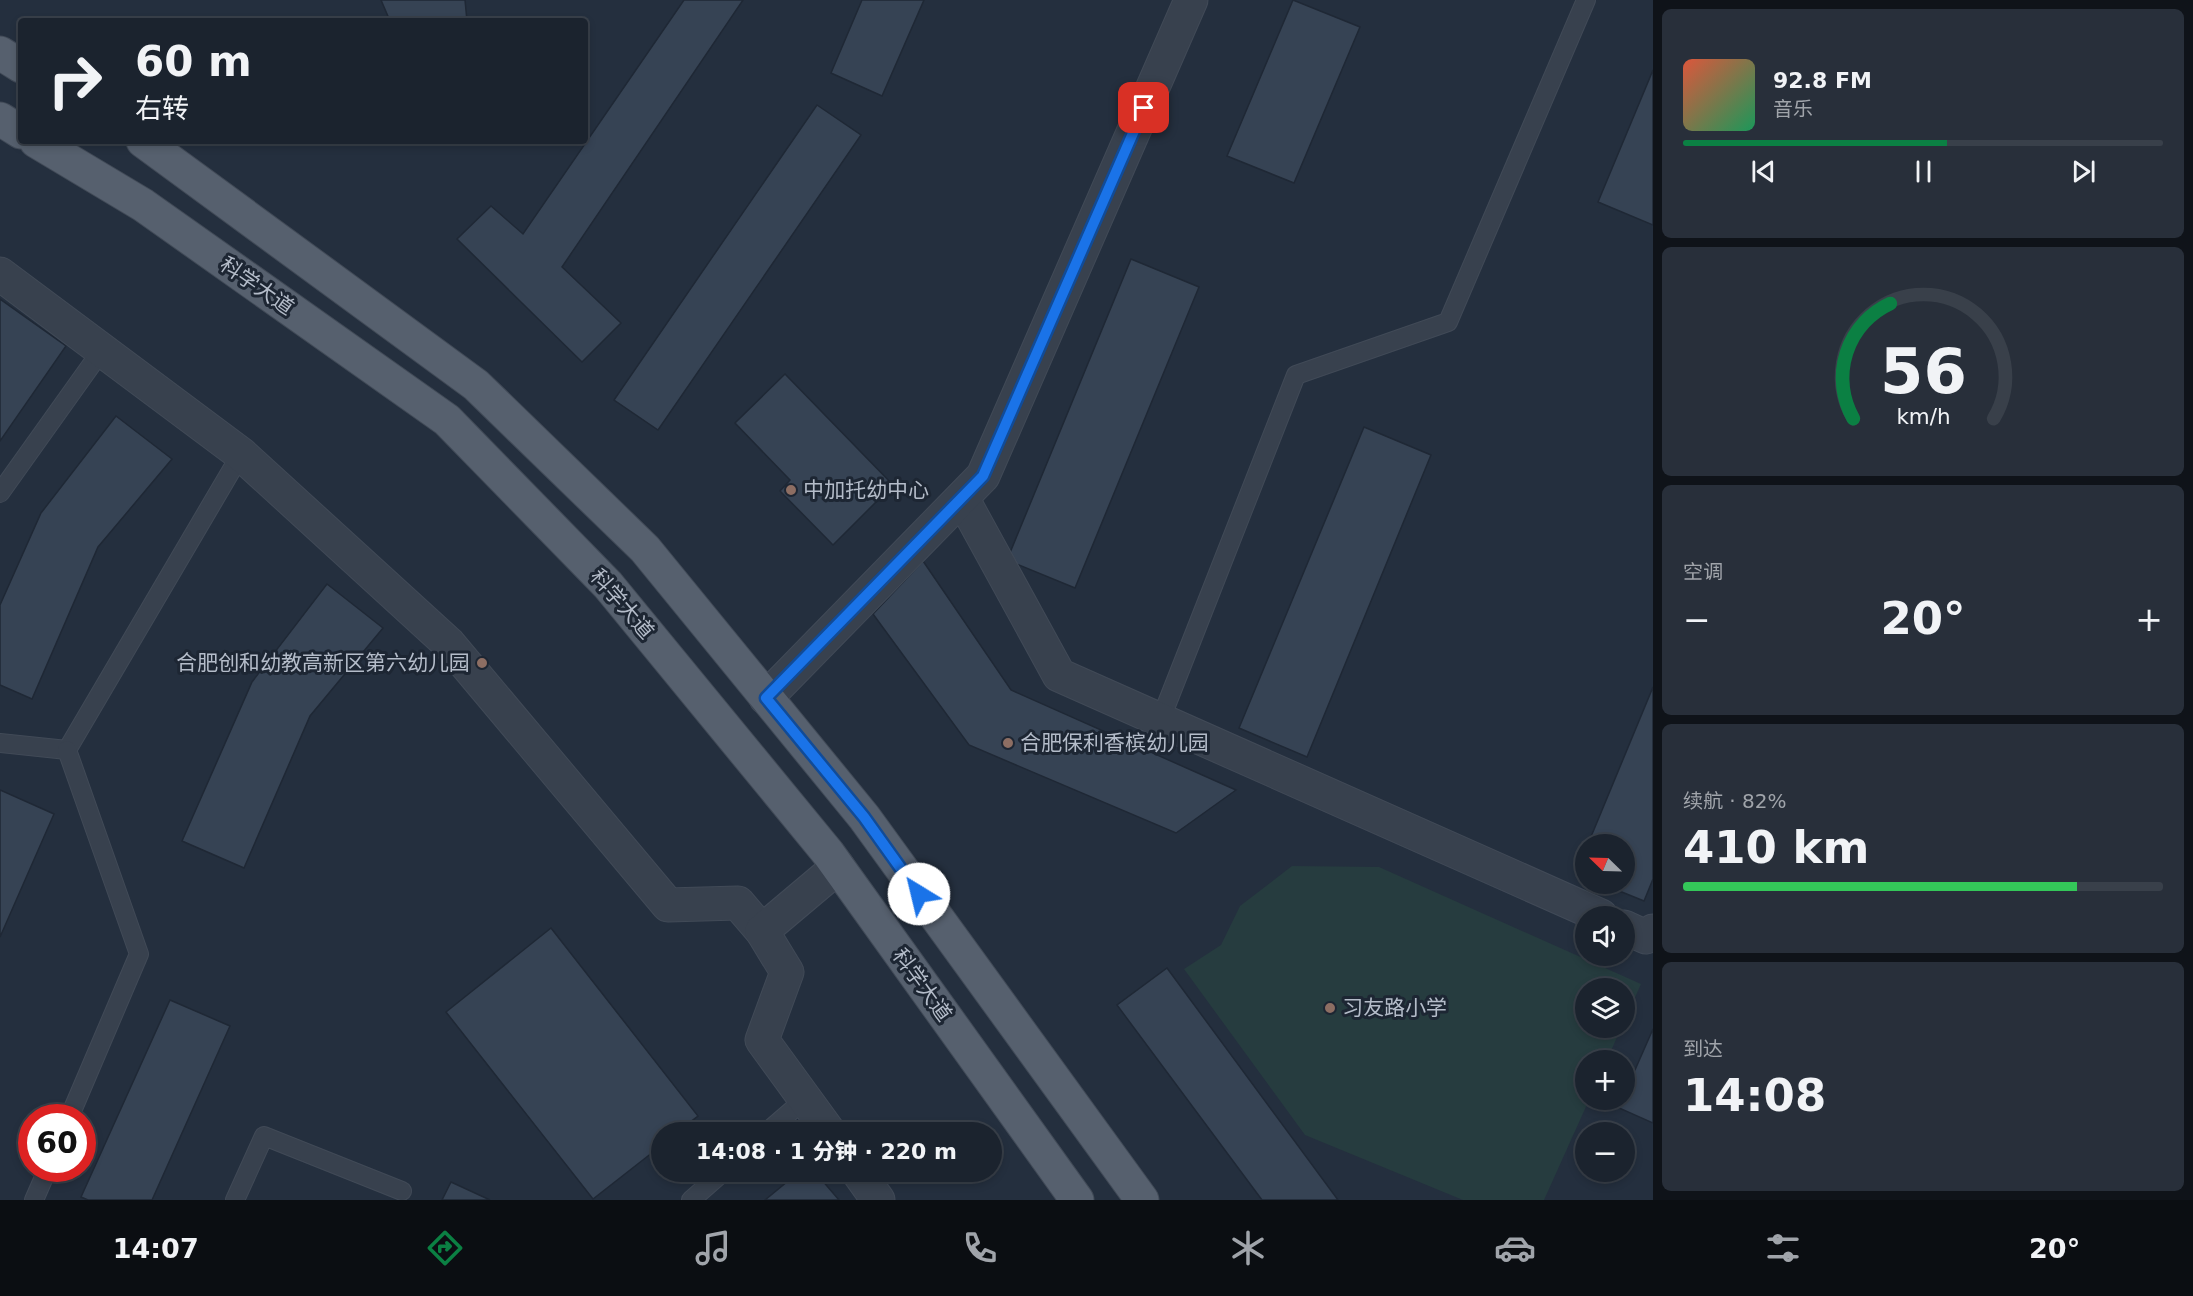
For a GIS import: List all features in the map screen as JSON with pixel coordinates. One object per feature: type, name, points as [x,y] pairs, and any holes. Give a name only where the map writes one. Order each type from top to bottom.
[{"type":"main road","points":[[0,53],[18,64]]},
{"type":"main road","points":[[0,119],[18,130]]},
{"type":"main road","name":"科学大道","points":[[41,144],[143,205],[447,420],[608,585],[838,867],[1077,1200]]},
{"type":"main road","points":[[147,144],[476,386],[645,549],[864,817],[1142,1200]]},
{"type":"street","points":[[766,698],[983,476],[1191,0]]},
{"type":"street","points":[[0,274],[241,454],[449,644],[668,905],[738,903],[762,931],[787,972],[762,1040],[822,1122]]},
{"type":"street","points":[[962,498],[1059,675],[1578,906]]},
{"type":"street","points":[[762,931],[838,867]]},
{"type":"street","points":[[1635,932],[1646,937],[1653,931]]},
{"type":"street","points":[[865,1182],[878,1200]]},
{"type":"lane","points":[[1160,721],[1296,375],[1449,322],[1586,0]]},
{"type":"lane","points":[[0,493],[102,350]]},
{"type":"lane","points":[[75,1104],[139,954],[67,750],[241,454]]},
{"type":"lane","points":[[0,743],[67,750]]},
{"type":"lane","points":[[779,1122],[805,1099]]},
{"type":"lane","points":[[235,1200],[264,1136],[402,1191]]},
{"type":"lane","points":[[34,1200],[42,1182]]},
{"type":"lane","points":[[691,1200],[712,1182]]},
{"type":"green space","points":[[1292,866],[1379,867],[1575,955],[1575,966],[1601,966],[1628,978],[1575,978],[1575,1038],[1617,1038],[1611,1050],[1575,1050],[1575,1110],[1584,1110],[1579,1122],[1575,1122],[1575,1131],[1544,1200],[1463,1200],[1305,1135],[1184,969],[1221,945],[1240,906]]},
{"type":"green space","points":[[1635,981],[1641,984],[1635,998]]},
{"type":"building","points":[[381,0],[465,0],[467,18],[389,18]]},
{"type":"building","points":[[684,0],[743,0],[562,267],[621,323],[582,362],[457,239],[491,206],[523,234],[585,144],[588,144],[588,140]]},
{"type":"building","points":[[862,0],[924,0],[882,96],[831,73]]},
{"type":"building","points":[[1293,0],[1360,27],[1294,183],[1227,156]]},
{"type":"building","points":[[1653,70],[1653,225],[1598,202]]},
{"type":"building","points":[[817,105],[861,135],[658,430],[614,400]]},
{"type":"building","points":[[1131,259],[1199,287],[1075,588],[1007,560]]},
{"type":"building","points":[[0,299],[66,346],[0,441]]},
{"type":"building","points":[[785,374],[893,485],[833,545],[780,491],[790,480],[735,423]]},
{"type":"building","points":[[116,416],[172,459],[98,547],[32,699],[0,685],[0,605],[41,513]]},
{"type":"building","points":[[1364,427],[1431,455],[1307,757],[1239,728]]},
{"type":"building","points":[[923,561],[1011,690],[1236,790],[1176,833],[969,745],[873,614]]},
{"type":"building","points":[[327,584],[383,628],[310,716],[244,868],[182,841],[252,682]]},
{"type":"building","points":[[1653,687],[1653,879],[1644,901],[1627,894],[1635,894],[1635,834],[1592,834]]},
{"type":"building","points":[[0,790],[54,814],[0,937]]},
{"type":"building","points":[[551,928],[698,1116],[690,1122],[651,1122],[651,1154],[593,1199],[446,1012]]},
{"type":"building","points":[[1167,968],[1338,1200],[1262,1200],[1117,1005]]},
{"type":"building","points":[[170,1000],[230,1026],[152,1200],[88,1200],[81,1197],[88,1182],[96,1182],[96,1164]]},
{"type":"building","points":[[1653,1029],[1653,1123],[1624,1110],[1635,1110],[1635,1070]]},
{"type":"building","points":[[451,1182],[490,1200],[442,1200]]},
{"type":"building","points":[[787,1182],[824,1182],[839,1200],[765,1200]]},
{"type":"place","name":"中加托幼中心","points":[[791,490]]},
{"type":"place","name":"合肥创和幼教高新区第六幼儿园","points":[[482,663]]},
{"type":"place","name":"合肥保利香槟幼儿园","points":[[1008,743]]},
{"type":"place","name":"习友路小学","points":[[1330,1008]]},
{"type":"route","points":[[919,894],[864,817],[766,698],[983,476],[1144,108]]}]
